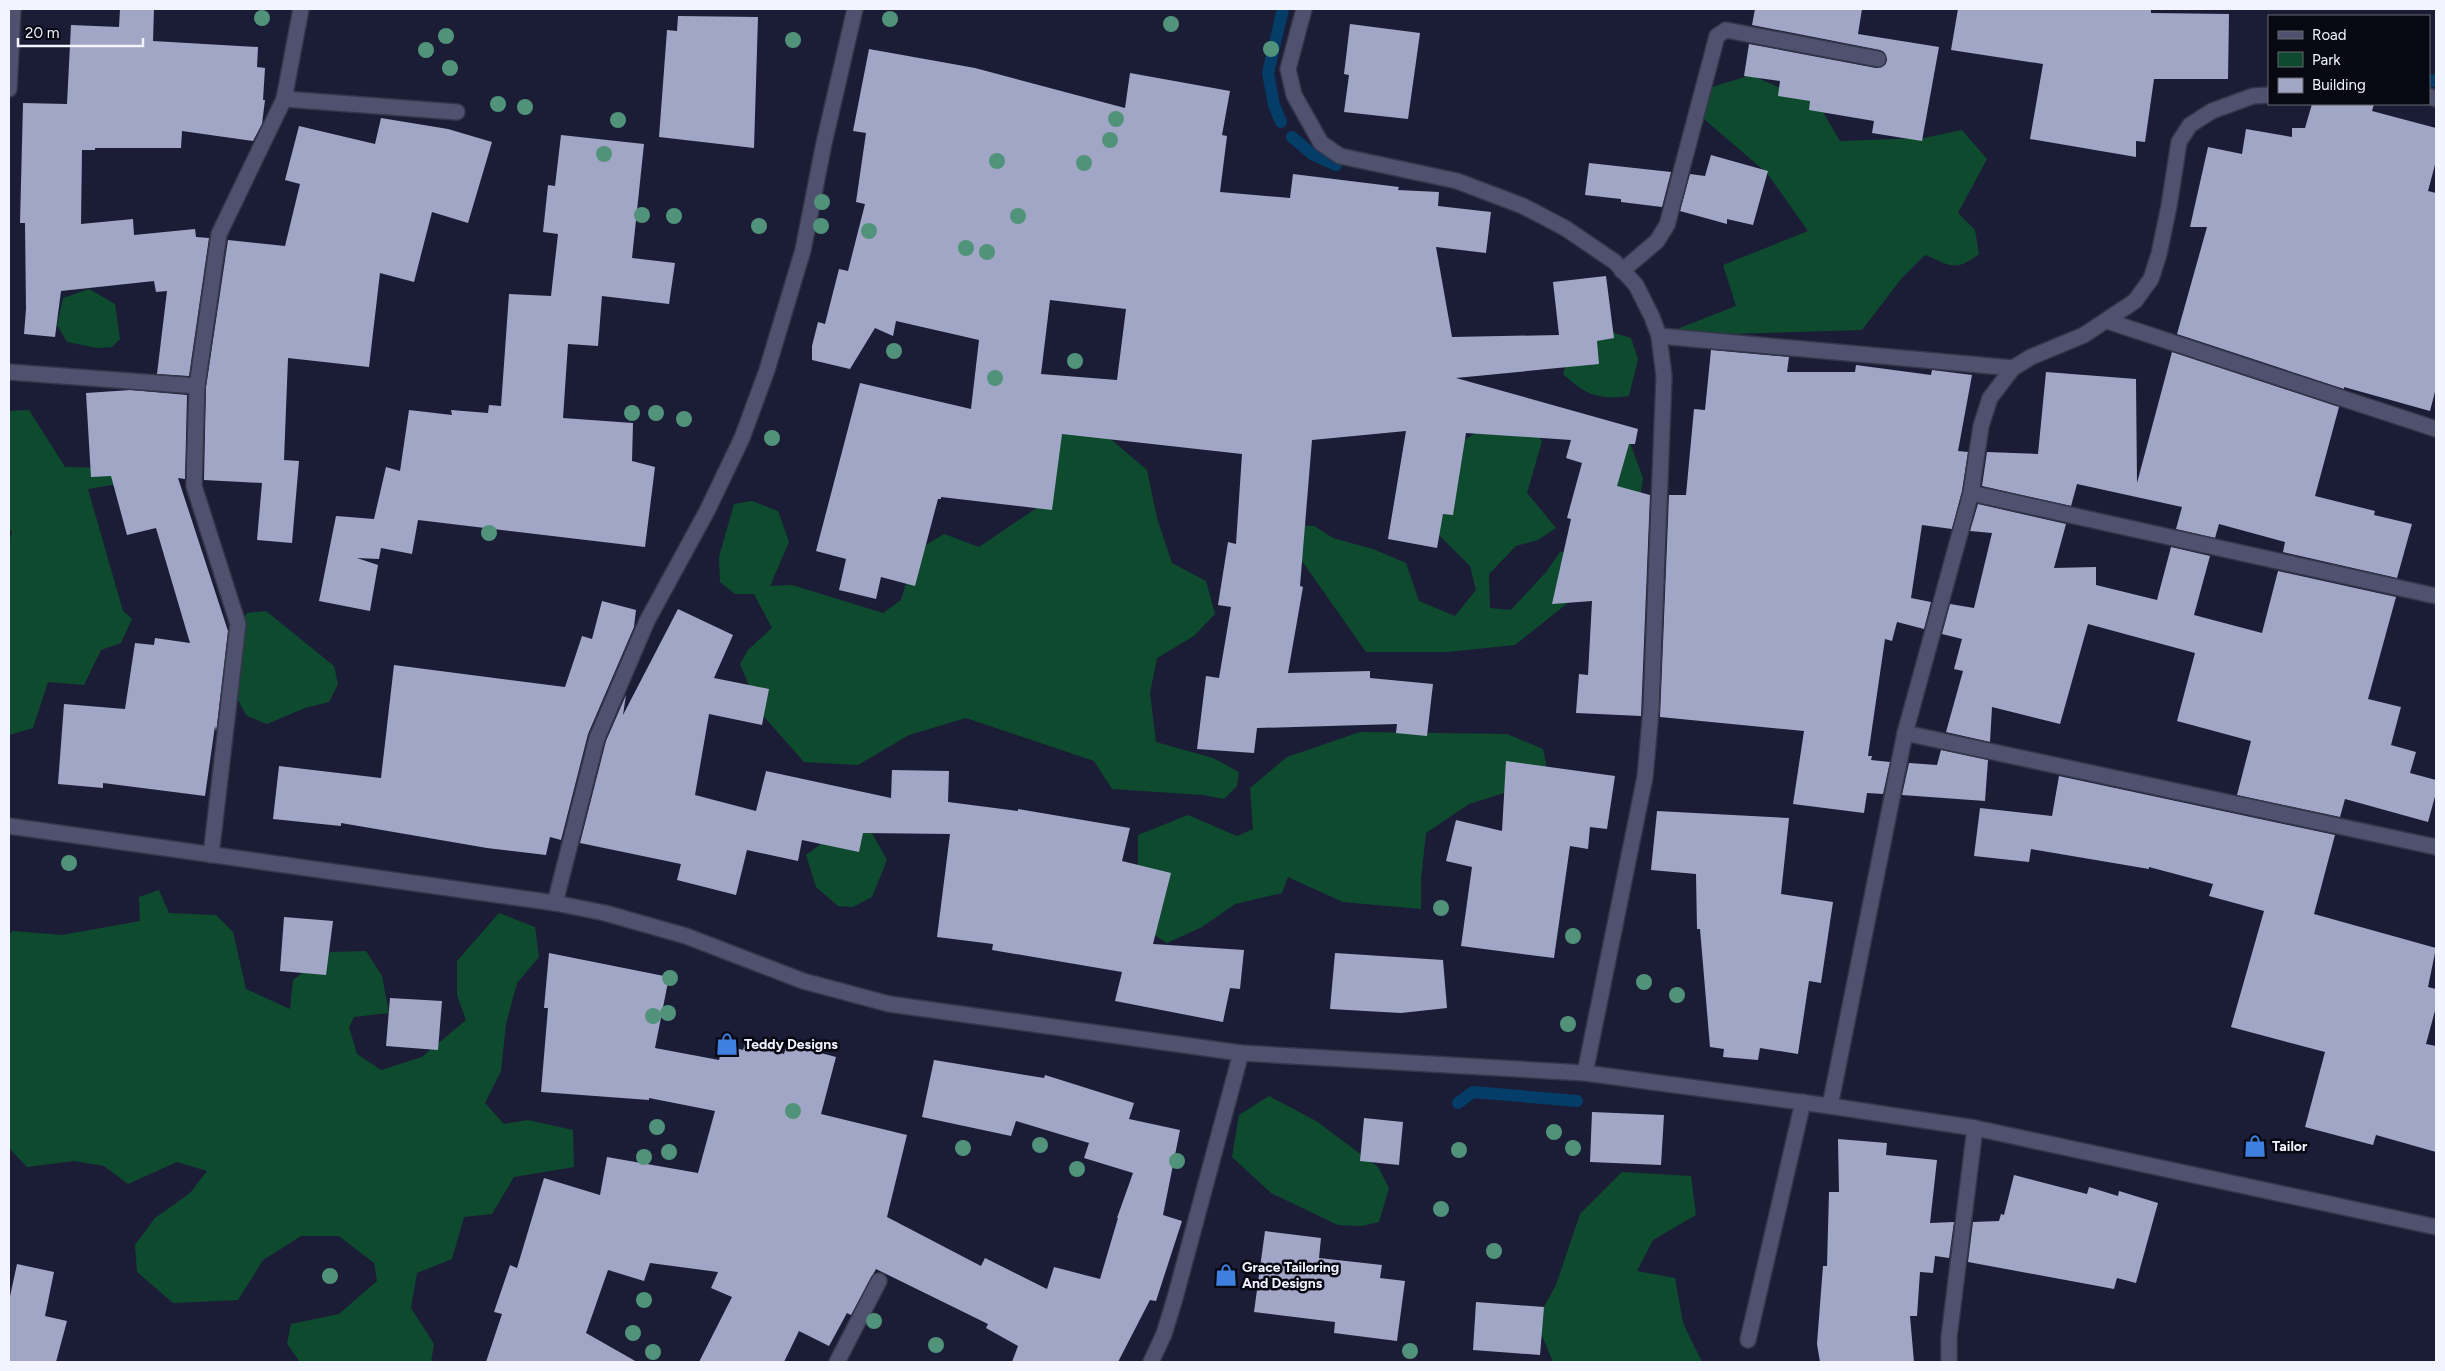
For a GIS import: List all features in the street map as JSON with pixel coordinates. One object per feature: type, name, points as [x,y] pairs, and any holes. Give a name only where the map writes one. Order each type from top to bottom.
[{"type":"street","points":[[9,89],[13,9]]},
{"type":"street","points":[[212,855],[238,624],[194,486],[197,386],[219,234],[284,99],[301,9]]},
{"type":"street","points":[[555,903],[597,738],[647,621],[707,510],[742,438],[767,370],[803,250],[824,144],[855,9]]},
{"type":"street","points":[[1304,9],[1288,69],[1294,96],[1321,143],[1340,156],[1457,181],[1523,206],[1565,228],[1614,262],[1636,285],[1659,336],[1664,376],[1651,710],[1645,777],[1585,1073]]},
{"type":"street","points":[[1622,271],[1657,241],[1667,225],[1717,36],[1721,32],[1726,30],[1878,59]]},
{"type":"street","points":[[1830,1106],[1904,733],[1971,493],[1981,426],[1990,398],[2013,368],[2031,357],[2084,335],[2135,301],[2151,279],[2159,254],[2179,142],[2190,125],[2212,111],[2253,96],[2268,95]]},
{"type":"street","points":[[284,99],[457,112]]},
{"type":"street","points":[[2107,321],[2436,428]]},
{"type":"street","points":[[1659,336],[2013,368]]},
{"type":"street","points":[[9,372],[197,386]]},
{"type":"street","points":[[1971,493],[2436,596]]},
{"type":"street","points":[[1904,733],[2436,847]]},
{"type":"street","points":[[9,826],[555,903],[605,913],[686,936],[804,981],[889,1004],[1240,1052],[1585,1073],[1803,1102],[1975,1128],[2436,1227]]},
{"type":"street","points":[[1151,1362],[1164,1334],[1176,1298],[1240,1052]]},
{"type":"street","points":[[1748,1340],[1803,1102]]},
{"type":"street","points":[[1949,1362],[1949,1337],[1975,1128]]},
{"type":"street","points":[[837,1362],[879,1281]]},
{"type":"green space","points":[[1751,75],[1778,87],[1807,85],[1840,141],[1924,138],[1962,130],[1987,159],[1958,213],[1975,230],[1979,254],[1964,264],[1958,265],[1947,264],[1925,255],[1901,279],[1862,330],[1659,336],[1736,306],[1723,265],[1808,231],[1767,173],[1698,114],[1709,88]]},
{"type":"green space","points":[[89,289],[115,304],[120,339],[112,347],[97,348],[67,342],[57,325],[63,298]]},
{"type":"green space","points":[[1598,328],[1631,338],[1638,359],[1629,396],[1609,397],[1593,394],[1579,387],[1563,374],[1575,339]]},
{"type":"green space","points":[[29,410],[65,467],[120,468],[118,484],[88,489],[123,611],[132,619],[121,643],[101,650],[84,685],[48,682],[33,728],[9,735],[9,542],[12,532],[9,529],[9,411]]},
{"type":"green space","points":[[1524,414],[1542,441],[1527,493],[1556,528],[1538,540],[1516,546],[1489,574],[1490,608],[1511,610],[1547,571],[1560,552],[1583,553],[1578,595],[1515,645],[1447,652],[1366,652],[1297,554],[1296,525],[1314,526],[1333,538],[1373,549],[1406,563],[1419,601],[1455,616],[1476,590],[1470,566],[1427,523],[1434,447],[1468,438],[1494,420]]},
{"type":"green space","points":[[1100,430],[1147,470],[1157,518],[1172,563],[1206,581],[1215,614],[1194,636],[1157,658],[1150,693],[1156,742],[1213,758],[1239,772],[1237,786],[1224,799],[1203,795],[1112,789],[1094,761],[966,718],[909,735],[858,765],[804,762],[760,712],[740,664],[748,650],[772,628],[754,594],[735,594],[720,582],[719,557],[734,504],[752,501],[778,511],[789,542],[770,586],[792,585],[883,613],[901,600],[916,551],[944,534],[979,547],[1047,501],[1037,436]]},
{"type":"green space","points":[[1630,443],[1643,478],[1638,511],[1585,450]]},
{"type":"green space","points":[[266,611],[334,666],[338,684],[329,702],[305,708],[267,724],[247,716],[219,667],[247,613]]},
{"type":"green space","points":[[1360,732],[1507,734],[1543,749],[1549,779],[1469,804],[1426,833],[1421,879],[1421,909],[1343,902],[1288,877],[1282,893],[1235,904],[1202,927],[1167,943],[1145,929],[1138,876],[1138,835],[1188,815],[1237,836],[1253,829],[1250,788],[1287,757]]},
{"type":"green space","points":[[863,817],[887,860],[872,897],[853,907],[838,906],[816,887],[806,855],[852,821]]},
{"type":"green space","points":[[159,890],[169,913],[216,915],[233,932],[246,989],[290,1009],[293,980],[331,952],[366,951],[382,976],[389,1013],[354,1017],[349,1027],[357,1054],[381,1070],[422,1057],[466,1020],[457,995],[457,961],[499,913],[535,927],[539,957],[517,983],[506,1024],[501,1071],[485,1103],[504,1124],[528,1120],[573,1130],[574,1167],[514,1177],[492,1214],[464,1217],[452,1259],[417,1273],[411,1308],[434,1344],[431,1362],[300,1362],[287,1344],[291,1324],[339,1314],[377,1281],[374,1263],[339,1236],[301,1236],[263,1260],[238,1300],[173,1303],[137,1272],[135,1245],[155,1218],[190,1193],[207,1171],[177,1162],[128,1184],[104,1166],[74,1161],[27,1167],[9,1148],[9,934],[13,931],[62,935],[140,921],[139,897]]},
{"type":"green space","points":[[1269,1096],[1316,1121],[1378,1167],[1389,1188],[1379,1222],[1362,1226],[1338,1225],[1271,1193],[1232,1157],[1239,1115]]},
{"type":"green space","points":[[1622,1172],[1691,1176],[1696,1215],[1653,1240],[1637,1271],[1675,1278],[1683,1323],[1702,1362],[1553,1362],[1536,1321],[1556,1285],[1580,1214]]},
{"type":"building","points":[[120,9],[154,9],[153,41],[258,47],[257,67],[265,68],[263,100],[265,100],[262,124],[253,141],[182,131],[181,148],[95,148],[95,150],[82,150],[81,224],[133,219],[134,235],[195,229],[196,237],[209,238],[189,376],[157,374],[167,291],[156,292],[154,281],[61,291],[55,337],[24,334],[26,309],[25,223],[20,223],[23,103],[67,104],[71,25],[119,27]]},
{"type":"building","points":[[1755,9],[1862,9],[1858,34],[1939,47],[1922,141],[1872,133],[1874,121],[1809,110],[1810,101],[1778,96],[1780,81],[1744,76],[1749,44],[1876,68],[1885,65],[1887,60],[1884,52],[1880,50],[1752,25]]},
{"type":"building","points":[[1958,9],[2151,9],[2151,13],[2229,14],[2228,79],[2154,79],[2145,142],[2136,141],[2136,157],[2030,139],[2043,64],[1951,50]]},
{"type":"building","points":[[678,16],[758,17],[754,148],[659,137],[667,30],[677,31]]},
{"type":"building","points":[[1350,24],[1420,33],[1408,119],[1344,112],[1349,75],[1344,74]]},
{"type":"building","points":[[869,49],[975,68],[1125,108],[1130,73],[1230,91],[1222,135],[1227,136],[1220,192],[1290,198],[1293,174],[1399,187],[1398,190],[1439,192],[1438,206],[1491,212],[1486,253],[1436,247],[1452,337],[1559,335],[1553,282],[1606,276],[1614,338],[1597,341],[1599,364],[1456,378],[1638,429],[1635,444],[1629,444],[1617,486],[1650,495],[1641,716],[1576,713],[1579,674],[1588,675],[1592,601],[1552,604],[1571,519],[1567,518],[1582,463],[1566,458],[1571,440],[1466,433],[1453,515],[1443,514],[1437,548],[1388,539],[1406,431],[1312,440],[1300,586],[1303,587],[1288,673],[1370,671],[1370,678],[1433,684],[1427,736],[1396,733],[1397,724],[1257,728],[1254,753],[1197,749],[1206,676],[1219,678],[1231,607],[1218,605],[1228,542],[1236,544],[1242,454],[1062,434],[1052,510],[941,497],[941,499],[938,499],[915,586],[881,577],[876,599],[839,590],[846,559],[816,551],[860,383],[971,409],[979,340],[896,321],[893,336],[875,328],[850,369],[812,360],[812,346],[818,322],[825,324],[839,269],[848,271],[865,204],[856,202],[866,133],[853,131]],"holes":[[[1050,300],[1126,309],[1117,380],[1041,374]]]},
{"type":"building","points":[[2312,105],[2374,105],[2372,111],[2436,128],[2436,161],[2428,191],[2436,193],[2436,388],[2430,411],[2344,387],[2344,389],[2177,334],[2207,227],[2190,227],[2208,147],[2242,154],[2246,129],[2292,137],[2292,128],[2305,128]]},
{"type":"building","points":[[381,118],[448,129],[492,142],[468,223],[432,212],[414,282],[380,273],[369,367],[288,358],[284,460],[299,461],[292,543],[257,540],[262,483],[204,480],[206,387],[228,240],[285,246],[300,184],[285,180],[299,126],[375,144]]},
{"type":"building","points":[[561,135],[644,144],[632,258],[675,263],[669,304],[602,296],[598,346],[568,344],[563,418],[633,423],[632,461],[655,467],[645,547],[418,520],[412,554],[381,548],[379,559],[357,558],[378,565],[370,611],[319,601],[336,516],[374,519],[386,467],[400,471],[409,410],[452,415],[451,410],[488,413],[489,405],[501,406],[509,294],[551,296],[558,234],[543,232],[548,185],[555,186]]},
{"type":"building","points":[[1711,155],[1768,171],[1753,225],[1727,219],[1727,224],[1680,211],[1690,174],[1705,176]]},
{"type":"building","points":[[1589,163],[1671,172],[1662,207],[1621,202],[1621,199],[1585,195]]},
{"type":"building","points":[[1711,350],[1789,357],[1787,372],[1855,372],[1856,365],[1931,375],[1932,370],[1972,375],[1958,451],[1968,452],[1962,491],[1952,529],[1922,525],[1911,598],[1931,602],[1924,629],[1897,622],[1892,641],[1885,639],[1868,756],[1872,756],[1871,760],[1890,762],[1883,794],[1867,793],[1864,813],[1793,804],[1804,731],[1660,717],[1669,495],[1686,495],[1694,409],[1705,410]]},
{"type":"building","points":[[2172,352],[2339,407],[2315,496],[2375,511],[2374,515],[2412,524],[2397,578],[2283,552],[2285,542],[2219,524],[2215,538],[2176,529],[2182,507],[2077,484],[2071,506],[1982,486],[1987,452],[2038,454],[2046,372],[2136,379],[2137,483]]},
{"type":"building","points":[[131,390],[187,395],[185,479],[178,478],[228,631],[217,725],[216,731],[215,726],[205,796],[103,783],[103,788],[58,784],[64,704],[125,709],[135,643],[154,645],[155,638],[190,643],[156,528],[127,535],[111,476],[91,477],[86,393]]},
{"type":"building","points":[[1978,504],[2066,524],[2054,568],[2096,567],[2096,585],[2157,600],[2171,547],[2210,556],[2194,615],[2262,633],[2278,571],[2396,597],[2368,699],[2401,707],[2391,745],[2416,752],[2410,773],[2436,780],[2436,793],[2428,822],[2345,799],[2340,817],[2237,795],[2251,741],[2177,721],[2195,653],[2088,624],[2060,724],[1992,707],[1990,742],[1946,732],[1963,671],[1954,669],[1962,639],[1942,634],[1950,604],[1974,608],[1992,533],[1970,531]]},
{"type":"building","points":[[602,601],[636,610],[634,627],[588,734],[561,840],[550,837],[546,855],[487,848],[341,823],[341,826],[273,819],[279,766],[381,778],[394,665],[565,687],[582,636],[592,639]]},
{"type":"building","points":[[678,609],[733,635],[714,678],[769,689],[762,725],[709,714],[695,795],[756,811],[766,771],[891,798],[892,770],[949,771],[948,802],[1018,811],[1018,809],[1130,828],[1122,861],[1171,873],[1153,944],[1244,950],[1240,989],[1230,988],[1223,1022],[1115,1001],[1122,972],[992,950],[993,944],[937,937],[950,834],[863,833],[859,852],[802,840],[798,861],[747,850],[736,895],[677,880],[681,864],[580,843],[606,741],[626,695],[623,715]]},
{"type":"building","points":[[1941,750],[1988,760],[1985,801],[1902,795],[1909,763],[1937,765]]},
{"type":"building","points":[[1506,761],[1615,776],[1607,829],[1590,827],[1588,849],[1570,846],[1554,958],[1461,946],[1472,867],[1446,861],[1456,820],[1502,831]]},
{"type":"building","points":[[2059,776],[2335,835],[2314,914],[2436,948],[2428,987],[2436,989],[2436,1007],[2426,1044],[2436,1046],[2436,1152],[2376,1135],[2373,1145],[2305,1127],[2325,1052],[2231,1027],[2264,911],[2209,896],[2213,884],[2149,867],[2149,869],[2031,849],[2029,862],[1974,856],[1980,808],[2052,816]]},
{"type":"building","points":[[1657,811],[1789,818],[1781,894],[1833,902],[1821,983],[1809,981],[1798,1054],[1760,1048],[1758,1060],[1723,1057],[1724,1049],[1710,1047],[1700,929],[1697,929],[1696,874],[1651,870]]},
{"type":"building","points":[[284,917],[333,921],[326,975],[280,971]]},
{"type":"building","points":[[549,953],[669,977],[655,1048],[719,1060],[723,1045],[743,1050],[745,1044],[784,1054],[787,1044],[836,1057],[821,1114],[907,1135],[887,1217],[981,1266],[985,1258],[1047,1289],[1054,1267],[1100,1279],[1117,1218],[1133,1173],[1084,1158],[1089,1143],[1016,1121],[1011,1136],[922,1117],[934,1060],[1044,1078],[1045,1075],[1134,1103],[1129,1119],[1180,1130],[1163,1215],[1182,1221],[1156,1301],[1150,1300],[1118,1362],[1012,1362],[1018,1346],[986,1328],[988,1324],[876,1269],[851,1315],[847,1313],[829,1346],[799,1331],[784,1362],[699,1362],[732,1297],[711,1288],[718,1272],[650,1263],[644,1281],[608,1270],[586,1333],[637,1362],[486,1362],[502,1314],[494,1312],[510,1265],[517,1268],[544,1178],[600,1195],[607,1157],[698,1173],[715,1111],[649,1098],[649,1100],[541,1092],[548,1008],[544,1008]]},
{"type":"building","points":[[1335,953],[1443,960],[1447,1008],[1401,1013],[1330,1009]]},
{"type":"building","points":[[390,998],[442,1001],[438,1050],[386,1046]]},
{"type":"building","points":[[1592,1112],[1664,1115],[1661,1165],[1590,1162]]},
{"type":"building","points":[[1364,1118],[1403,1122],[1399,1165],[1360,1161]]},
{"type":"building","points":[[1838,1139],[1887,1143],[1886,1155],[1937,1160],[1930,1223],[1954,1222],[1949,1258],[1935,1256],[1933,1273],[1920,1272],[1917,1316],[1910,1316],[1914,1362],[1820,1362],[1817,1344],[1823,1266],[1827,1266],[1829,1192],[1839,1192]]},
{"type":"building","points":[[2014,1175],[2087,1194],[2089,1187],[2118,1196],[2119,1191],[2158,1203],[2136,1283],[2117,1278],[2114,1289],[1968,1262],[1973,1222],[1999,1221],[2001,1214],[2004,1215]]},
{"type":"building","points":[[1265,1231],[1321,1238],[1319,1258],[1382,1265],[1380,1278],[1405,1281],[1397,1341],[1334,1333],[1335,1322],[1254,1312]]},
{"type":"building","points":[[17,1264],[54,1272],[45,1316],[67,1321],[56,1362],[9,1362],[9,1301]]},
{"type":"building","points":[[1476,1302],[1544,1307],[1540,1355],[1473,1350]]},
{"type":"waterway","points":[[1281,122],[1274,105],[1268,73],[1283,9]]},
{"type":"waterway","points":[[2430,80],[2436,81]]},
{"type":"waterway","points":[[1292,137],[1312,154],[1336,165]]},
{"type":"waterway","points":[[1458,1103],[1473,1092],[1577,1101]]},
{"type":"place","name":"Teddy Designs","points":[[727,1044]]},
{"type":"place","name":"Tailor","points":[[2255,1146]]},
{"type":"place","name":"Grace Tailoring And Designs","points":[[1226,1275]]}]
